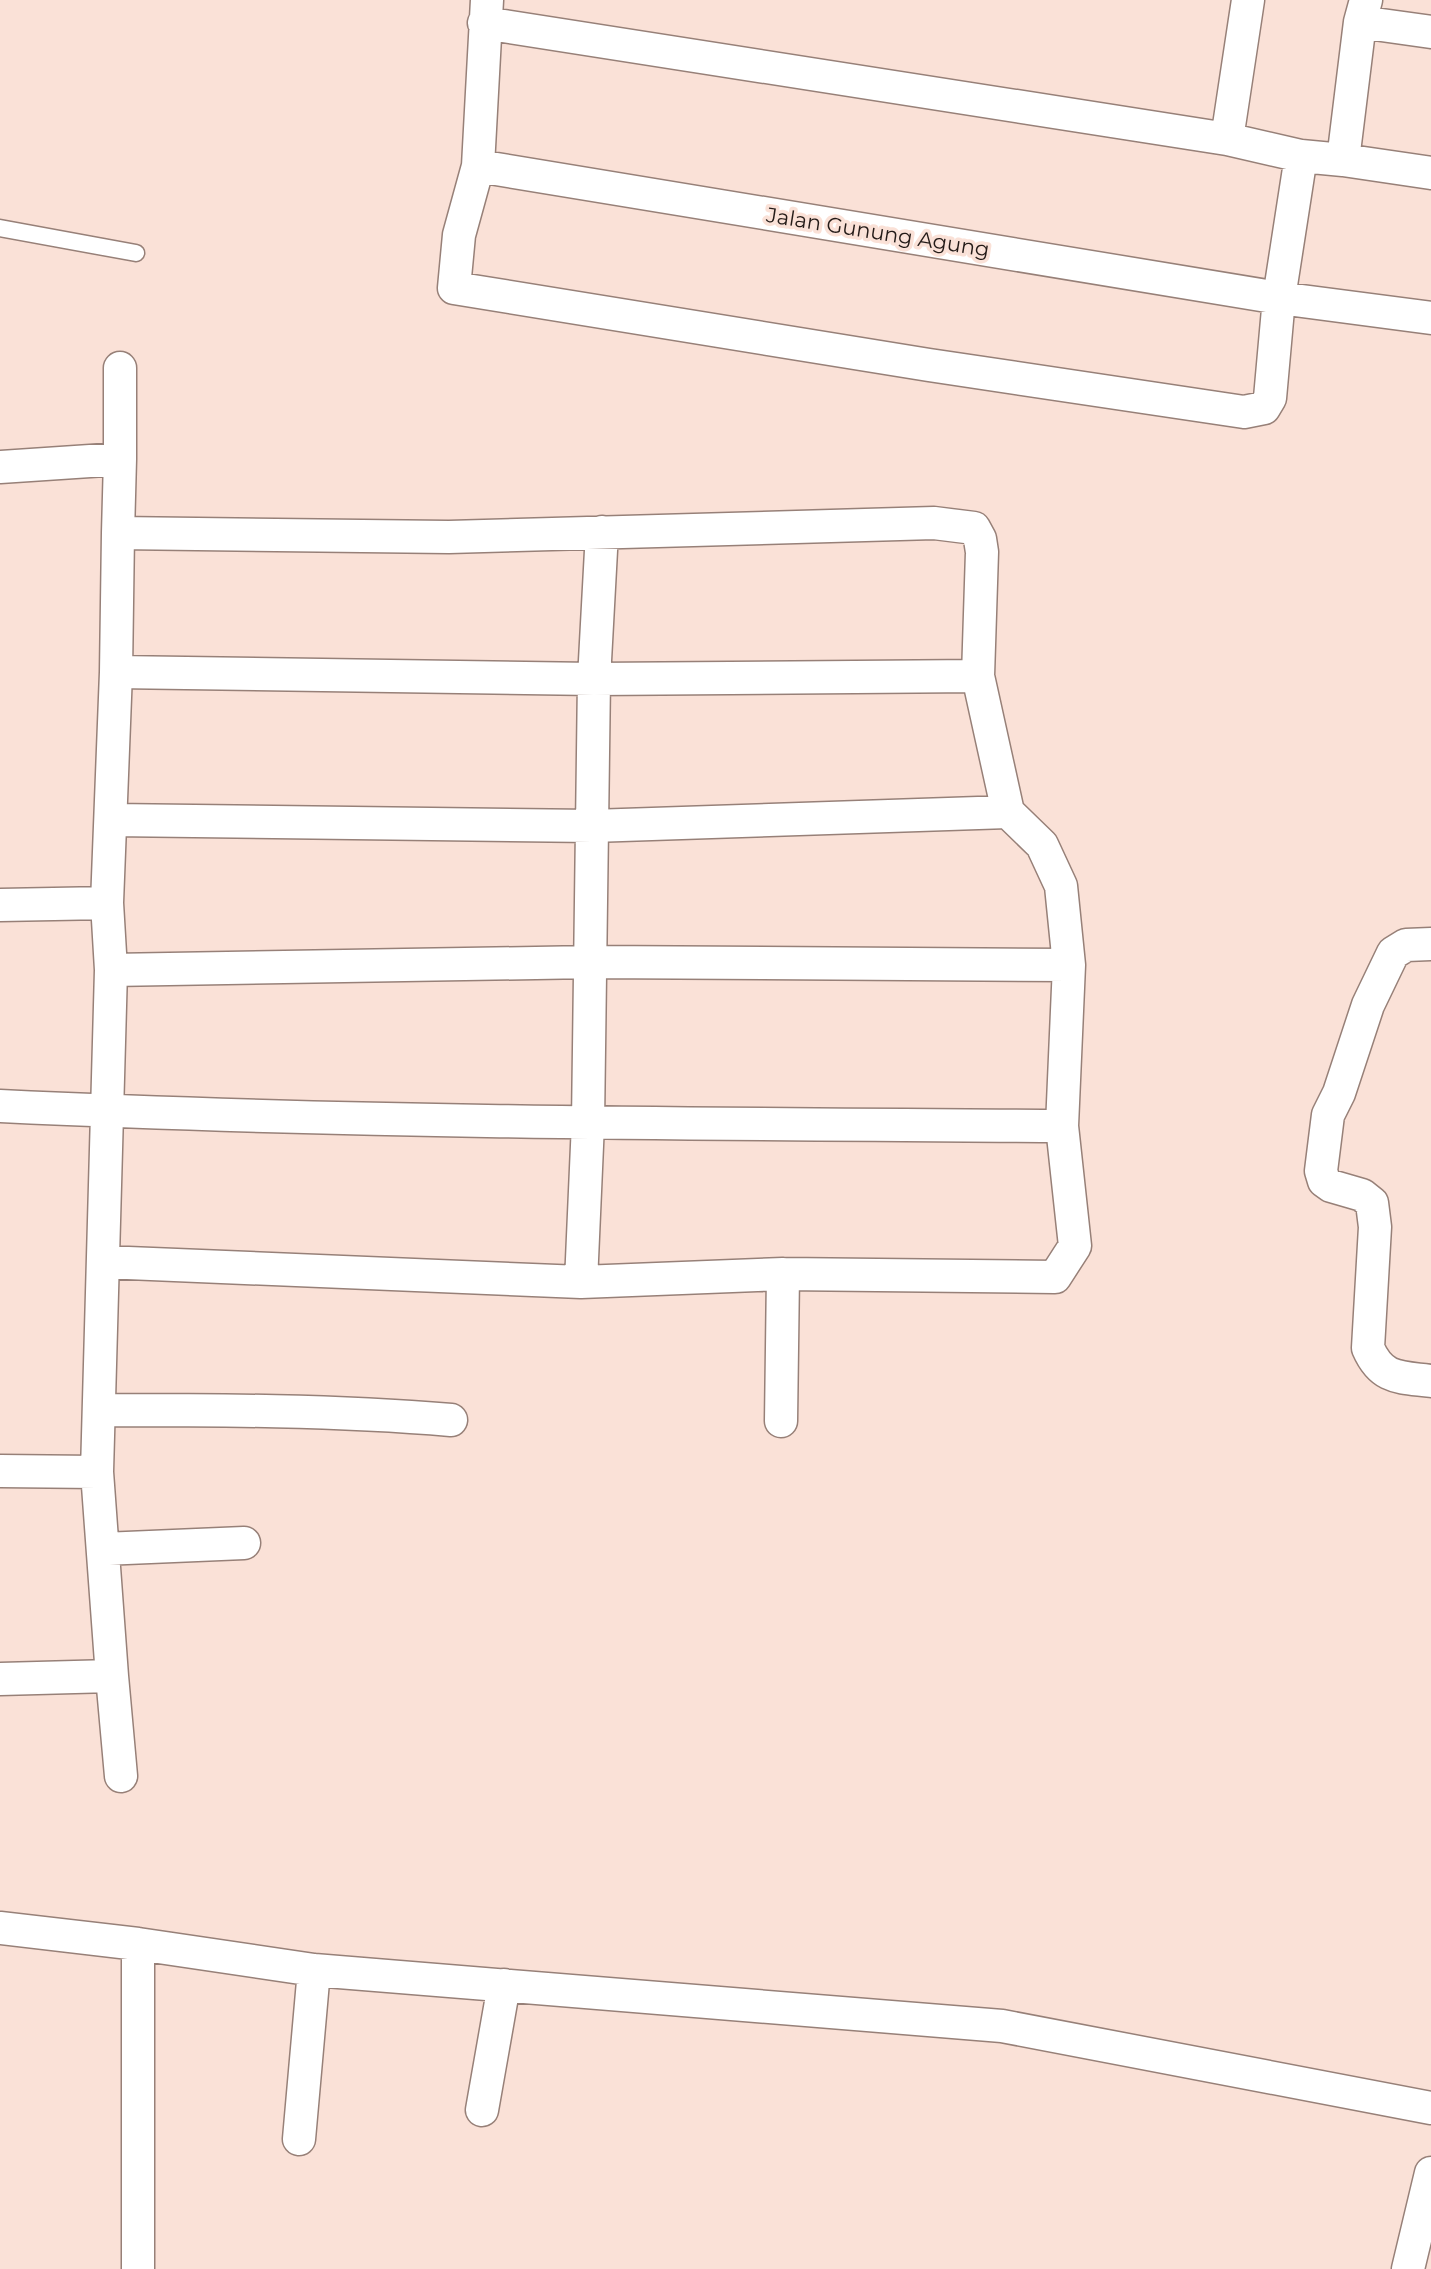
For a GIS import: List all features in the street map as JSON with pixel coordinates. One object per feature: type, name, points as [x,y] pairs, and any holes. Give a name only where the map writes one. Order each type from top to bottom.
[{"type":"street","points":[[1227,139],[1248,0]]},
{"type":"street","points":[[1301,156],[1279,298],[1270,398],[1264,408],[1244,412],[454,288],[459,236],[478,166],[485,11],[1227,139],[1301,156],[1431,173]]},
{"type":"street","points":[[1343,160],[1363,11],[1431,32]]},
{"type":"street","name":"Jalan Gunung Agung","points":[[478,166],[1279,298],[1431,318]]},
{"type":"street","points":[[120,368],[116,672],[107,902],[111,970],[97,1472],[121,1776]]},
{"type":"street","points":[[0,467],[120,459]]},
{"type":"street","points":[[104,1262],[581,1282],[783,1274],[1055,1277],[1074,1246],[1062,1126],[1069,965],[1061,887],[1042,845],[1008,812],[978,676],[982,552],[980,539],[974,528],[934,523],[449,537],[118,533]]},
{"type":"street","points":[[581,1282],[592,962],[594,679],[602,532]]},
{"type":"street","points":[[116,672],[594,679],[978,676]]},
{"type":"street","points":[[112,820],[592,826],[1008,812]]},
{"type":"street","points":[[0,905],[107,902]]},
{"type":"street","points":[[1431,944],[1406,945],[1393,953],[1384,968],[1368,1005],[1339,1093],[1328,1115],[1321,1171],[1324,1181],[1331,1186],[1362,1195],[1372,1203],[1375,1227],[1368,1348],[1375,1364],[1393,1376],[1431,1381]]},
{"type":"street","points":[[111,970],[592,962],[1069,965]]},
{"type":"street","points":[[0,1106],[588,1123],[1062,1126]]},
{"type":"street","points":[[781,1421],[783,1274]]},
{"type":"street","points":[[100,1410],[276,1409],[360,1412],[451,1420]]},
{"type":"street","points":[[0,1471],[97,1472]]},
{"type":"street","points":[[103,1549],[244,1543]]},
{"type":"street","points":[[0,1679],[112,1676]]},
{"type":"street","points":[[0,1928],[138,1944],[314,1970],[1002,2026],[1431,2109]]},
{"type":"street","points":[[138,1944],[138,2269]]},
{"type":"street","points":[[299,2139],[314,1970]]},
{"type":"street","points":[[482,2110],[504,1985]]},
{"type":"street","points":[[1408,2269],[1431,2173]]},
{"type":"lane","points":[[0,229],[136,253]]}]
